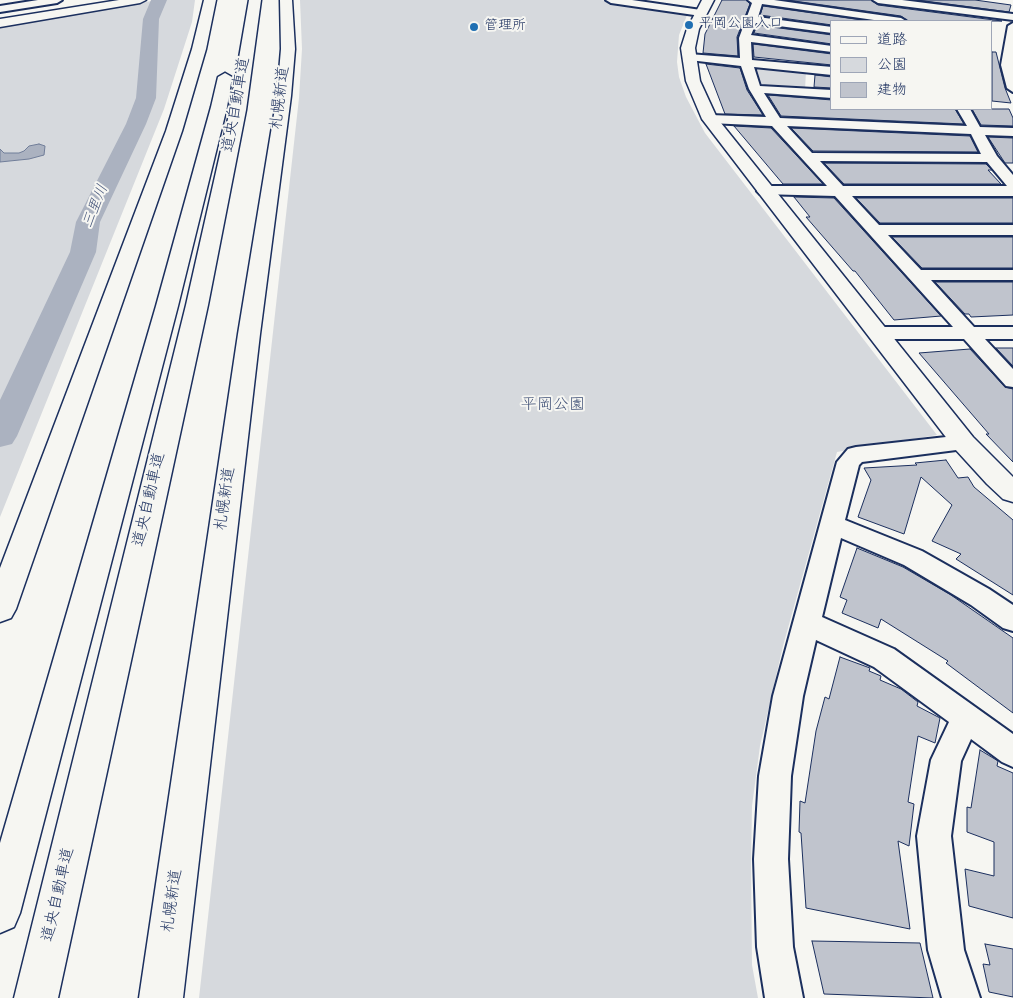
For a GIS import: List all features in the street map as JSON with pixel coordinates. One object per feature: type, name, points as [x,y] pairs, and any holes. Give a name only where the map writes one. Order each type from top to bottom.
[{"type":"main road","points":[[0,18],[113,0]]},
{"type":"main road","points":[[0,23],[140,0]]},
{"type":"main road","points":[[0,609],[174,131],[199,49],[210,0]]},
{"type":"main road","name":"道央自動車道","points":[[0,913],[219,107],[239,0]]},
{"type":"main road","name":"道央自動車道","points":[[36,998],[197,305],[238,110],[255,0]]},
{"type":"main road","name":"札幌新道","points":[[161,998],[247,344],[284,96],[288,49],[286,0]]},
{"type":"main road","points":[[705,6],[693,29],[688,48],[693,81],[710,119],[964,443],[1013,492]]},
{"type":"street","points":[[0,9],[57,0]]},
{"type":"street","points":[[611,0],[705,6]]},
{"type":"street","points":[[893,20],[757,0],[746,38],[746,62],[755,89],[775,121],[1013,381]]},
{"type":"street","points":[[876,18],[881,0],[1013,18]]},
{"type":"street","points":[[751,19],[830,30]]},
{"type":"street","points":[[1010,33],[1006,65],[1013,88]]},
{"type":"street","points":[[746,38],[830,49]]},
{"type":"street","points":[[689,57],[830,71]]},
{"type":"street","points":[[755,89],[830,94]]},
{"type":"street","points":[[965,110],[991,158],[1013,184]]},
{"type":"street","points":[[710,119],[1013,132]]},
{"type":"street","points":[[807,157],[991,158]]},
{"type":"street","points":[[765,191],[1013,191]]},
{"type":"street","points":[[873,230],[1013,230]]},
{"type":"street","points":[[916,275],[1013,275]]},
{"type":"street","points":[[878,333],[1013,333]]},
{"type":"street","points":[[784,998],[775,947],[771,859],[776,776],[788,696],[848,462],[856,455],[964,443]]},
{"type":"street","points":[[833,525],[913,558],[980,597],[1013,620]]},
{"type":"street","points":[[807,623],[884,658],[1013,752]]},
{"type":"street","points":[[961,998],[946,950],[934,836],[946,760],[966,718]]},
{"type":"green space","points":[[157,0],[195,0],[192,22],[164,109],[0,517],[0,27]]},
{"type":"green space","name":"平岡公園","points":[[300,0],[601,0],[688,13],[679,35],[677,62],[679,77],[686,97],[705,133],[937,435],[837,452],[783,646],[760,746],[752,806],[751,864],[752,965],[758,998],[199,998],[299,98],[302,49]]},
{"type":"green space","points":[[751,66],[806,71],[805,90],[758,87]]},
{"type":"shaded area","points":[[39,144],[45,146],[44,155],[29,159],[0,162],[0,149],[4,153],[19,153],[29,146]]},
{"type":"building","points":[[722,0],[746,0],[750,4],[737,37],[738,56],[703,53],[705,34]]},
{"type":"building","points":[[787,0],[871,0],[878,5],[1002,21],[907,20],[901,16]]},
{"type":"building","points":[[917,0],[975,0],[1011,5],[1009,12]]},
{"type":"building","points":[[763,6],[862,20],[830,20],[830,25],[760,15]]},
{"type":"building","points":[[757,25],[830,35],[830,44],[754,33]]},
{"type":"building","points":[[753,44],[830,54],[830,65],[754,57]]},
{"type":"building","points":[[993,52],[996,52],[1005,88],[1011,103],[993,101]]},
{"type":"building","points":[[706,64],[740,68],[747,90],[763,115],[725,114]]},
{"type":"building","points":[[815,75],[830,77],[830,88],[814,87]]},
{"type":"building","points":[[768,95],[830,100],[830,110],[956,110],[964,124],[781,116]]},
{"type":"building","points":[[1009,109],[1013,118],[1013,126],[981,125],[973,110]]},
{"type":"building","points":[[734,126],[771,128],[823,184],[783,184]]},
{"type":"building","points":[[791,128],[970,136],[978,152],[813,151]]},
{"type":"building","points":[[988,137],[1013,138],[1013,163],[1005,163]]},
{"type":"building","points":[[824,163],[986,164],[992,170],[988,170],[1001,184],[844,184]]},
{"type":"building","points":[[794,197],[834,198],[941,316],[894,320],[855,271],[806,217],[810,217]]},
{"type":"building","points":[[856,198],[1013,198],[1013,223],[880,223]]},
{"type":"building","points":[[892,237],[1013,237],[1013,268],[922,268]]},
{"type":"building","points":[[935,282],[1013,282],[1013,315],[971,317],[969,314],[965,314]]},
{"type":"building","points":[[996,348],[1013,348],[1013,366]]},
{"type":"building","points":[[970,349],[1005,387],[1013,389],[1013,462],[986,434],[989,434],[919,353]]},
{"type":"building","points":[[946,460],[958,478],[968,477],[974,487],[1013,520],[1013,595],[956,559],[961,554],[932,541],[952,505],[921,477],[904,534],[858,517],[871,480],[864,468],[917,465],[915,463]]},
{"type":"building","points":[[857,548],[903,567],[951,595],[1013,638],[1013,713],[946,663],[948,661],[881,619],[878,628],[842,613],[847,600],[840,597]]},
{"type":"building","points":[[840,657],[870,668],[869,671],[881,676],[880,680],[901,689],[918,702],[917,706],[940,718],[935,743],[918,736],[908,802],[914,804],[909,846],[898,841],[910,929],[806,908],[801,833],[799,832],[800,801],[805,803],[816,731],[825,697],[829,699]]},
{"type":"building","points":[[980,750],[998,761],[997,766],[1013,773],[1013,918],[969,906],[965,869],[994,876],[994,842],[967,832],[967,807],[971,808]]},
{"type":"building","points":[[812,941],[920,943],[933,998],[824,994]]},
{"type":"building","points":[[985,944],[1013,949],[1013,997],[989,992],[983,964],[990,965]]},
{"type":"waterway","name":"三里川","points":[[0,436],[83,252],[88,222],[136,124],[146,98],[151,19],[159,0]]},
{"type":"place","name":"平岡公園入口","points":[[689,25]]},
{"type":"place","name":"管理所","points":[[474,27]]}]
